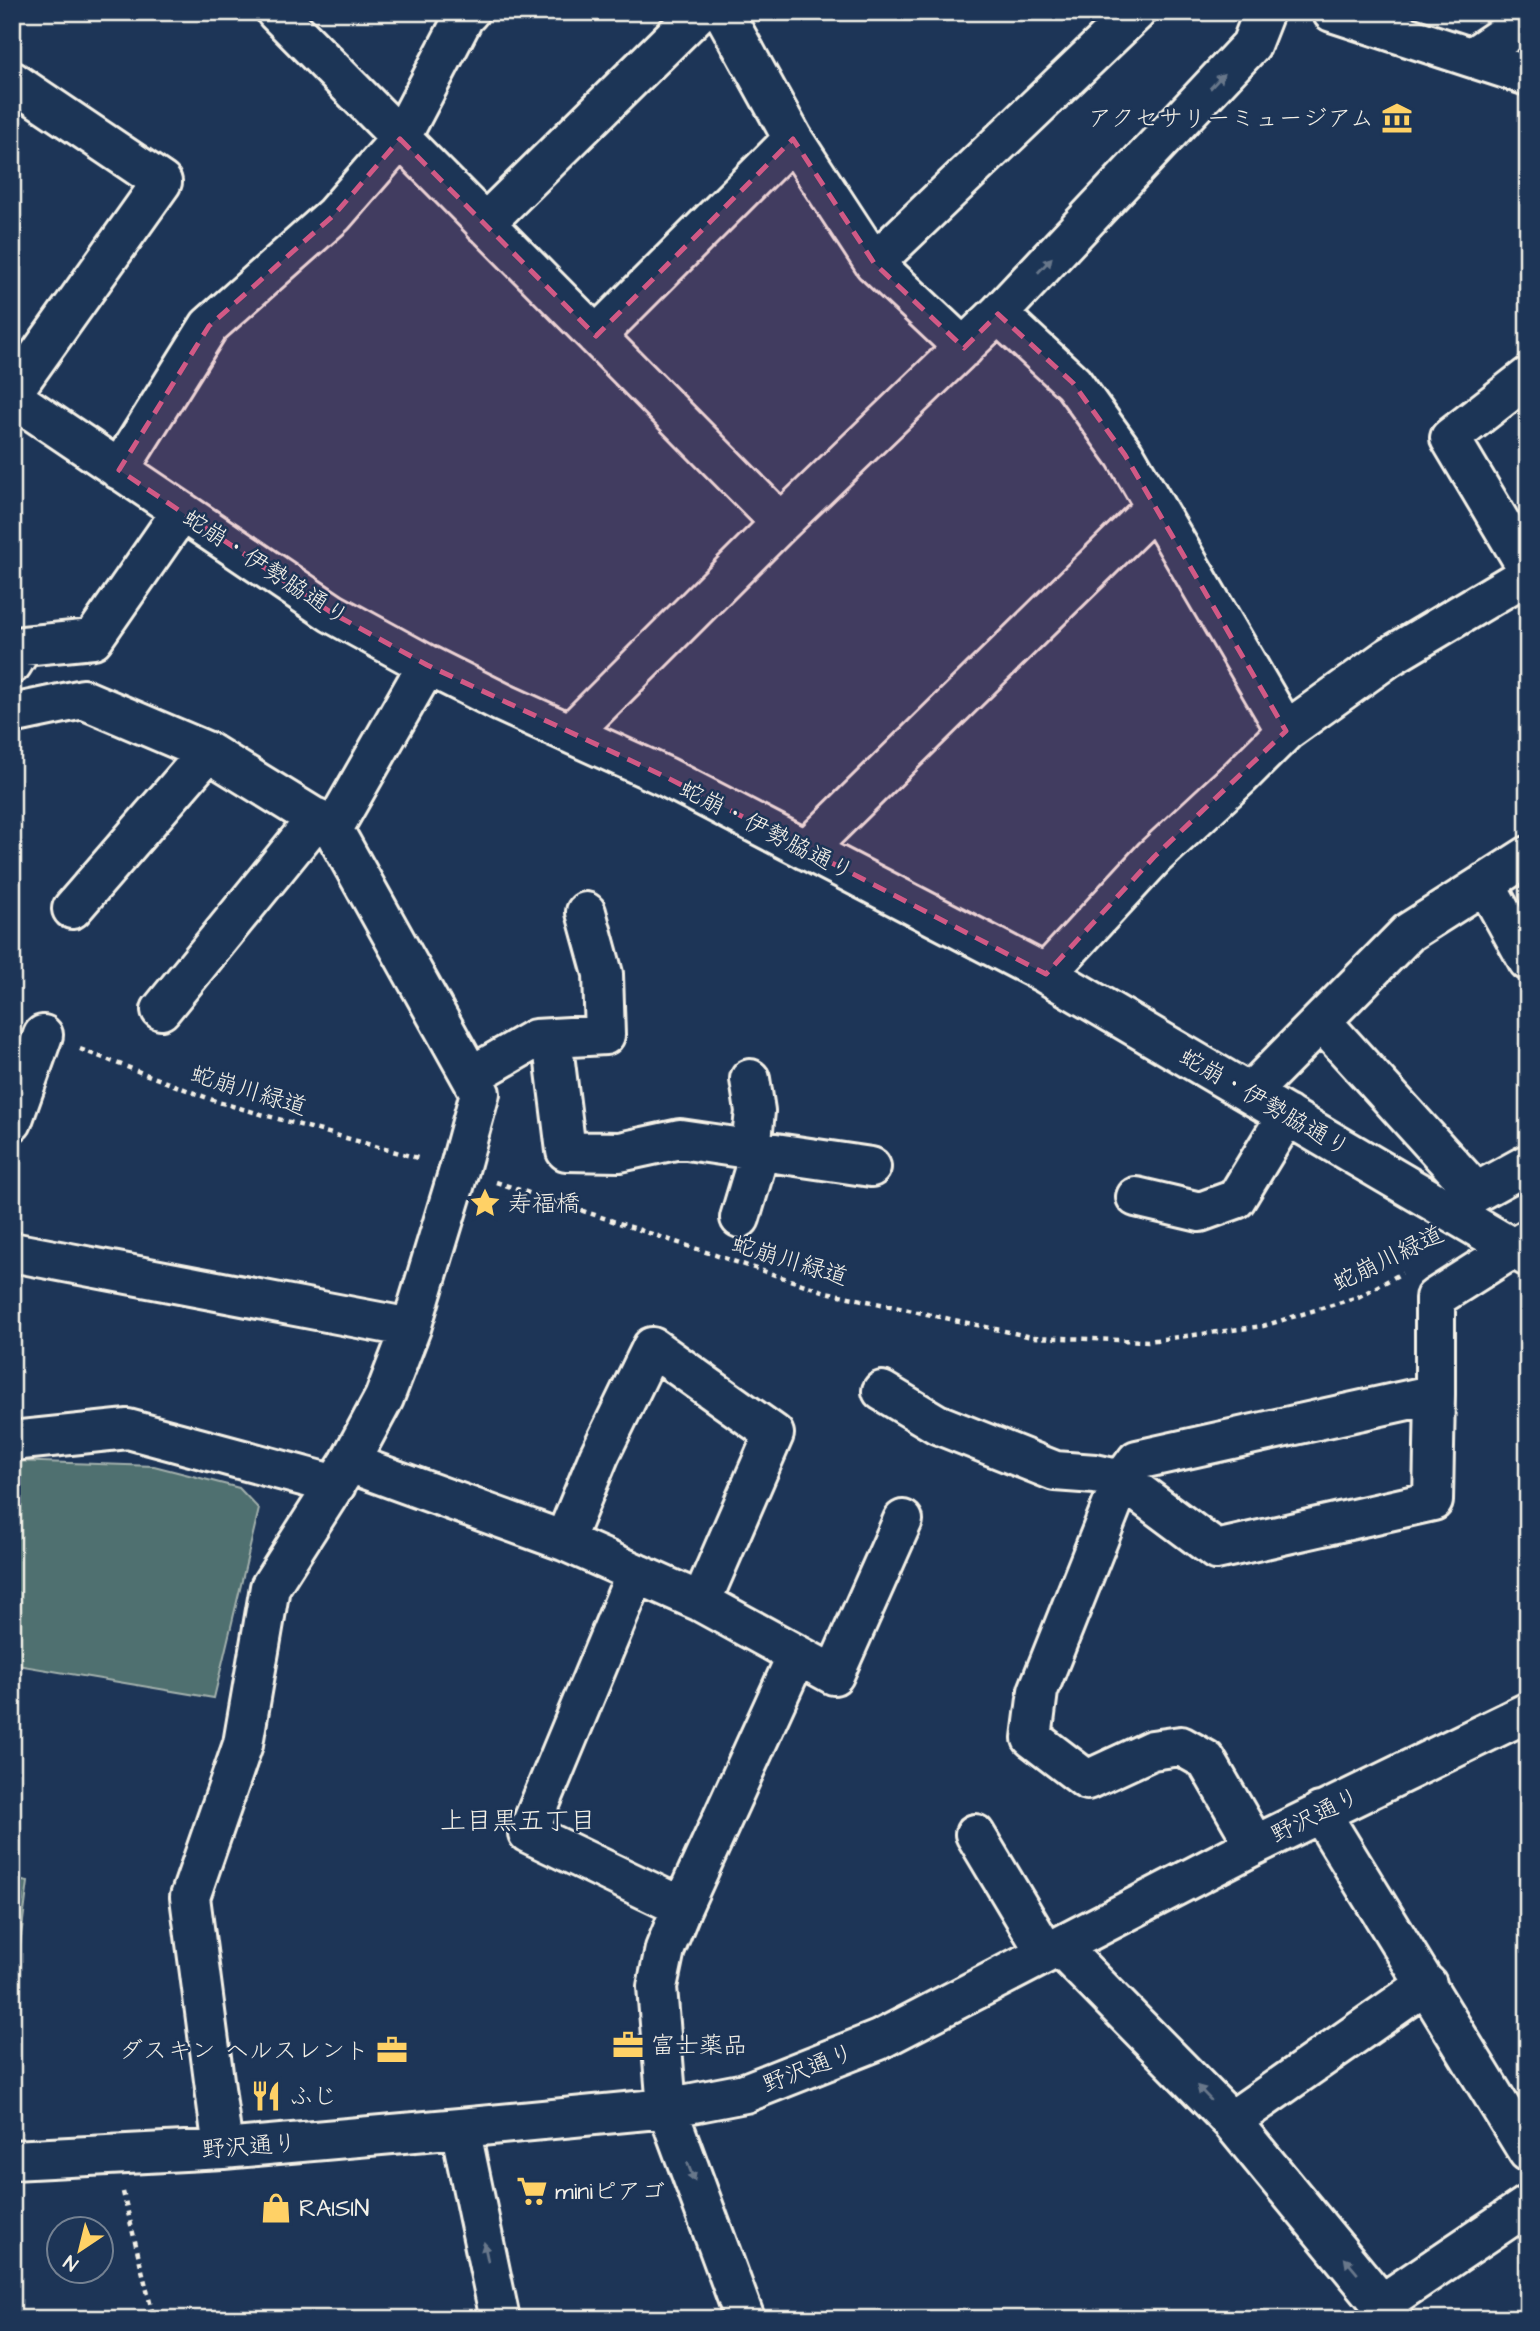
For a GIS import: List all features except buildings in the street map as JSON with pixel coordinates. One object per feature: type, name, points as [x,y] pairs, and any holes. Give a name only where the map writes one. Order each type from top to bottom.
[{"type":"street","points":[[276,12],[781,523]]},
{"type":"street","points":[[119,470],[209,326],[334,215],[400,138],[469,12]]},
{"type":"street","points":[[484,223],[699,12]]},
{"type":"street","points":[[723,12],[793,139],[874,263],[964,348]]},
{"type":"street","points":[[874,263],[1136,12]]},
{"type":"street","points":[[572,732],[781,523],[998,314],[1251,45],[1264,12]]},
{"type":"street","points":[[1332,12],[1528,76]]},
{"type":"street","points":[[1472,57],[1528,19]]},
{"type":"street","points":[[12,81],[162,182],[12,395]]},
{"type":"street","points":[[596,336],[793,139]]},
{"type":"street","points":[[998,314],[1073,383],[1125,455],[1286,731]]},
{"type":"street","points":[[1528,377],[1450,438],[1528,569]]},
{"type":"street","name":"蛇崩・伊勢脇通り","points":[[12,395],[332,614],[503,703],[572,732],[666,777],[1046,974],[1287,1115],[1461,1201],[1522,1248]]},
{"type":"street","points":[[806,849],[1155,507]]},
{"type":"street","points":[[12,664],[23,646],[93,639],[181,512]]},
{"type":"street","points":[[1046,974],[1154,857],[1241,777],[1286,731],[1389,657],[1528,575]]},
{"type":"street","points":[[161,1010],[325,823],[427,665]]},
{"type":"street","points":[[12,714],[83,699],[208,752],[325,823],[480,1093],[411,1328],[384,1398],[342,1474],[270,1587],[243,1744],[190,1897],[223,2149]]},
{"type":"street","points":[[72,909],[208,752]]},
{"type":"street","points":[[1250,1093],[1409,932],[1528,856]]},
{"type":"street","points":[[1485,883],[1528,961]]},
{"type":"street","points":[[471,1076],[536,1039],[605,1035],[603,974],[586,912]]},
{"type":"street","points":[[1321,1021],[1461,1201],[1528,1164]]},
{"type":"street","points":[[12,1122],[43,1035]]},
{"type":"street","points":[[552,1038],[566,1151],[620,1152],[680,1139],[871,1167]]},
{"type":"street","points":[[740,1218],[756,1150],[755,1111],[750,1079]]},
{"type":"street","points":[[1136,1197],[1200,1212],[1236,1199],[1287,1115]]},
{"type":"street","points":[[882,1391],[937,1424],[1055,1471],[1122,1479],[1216,1550],[1433,1501],[1435,1298],[1522,1248]]},
{"type":"street","points":[[12,1252],[411,1328]]},
{"type":"street","points":[[564,1541],[599,1456],[652,1347],[774,1434],[701,1602]]},
{"type":"street","points":[[1255,1844],[1206,1760],[1181,1746],[1152,1750],[1087,1780],[1032,1738],[1038,1691],[1122,1479],[1137,1460],[1435,1394]]},
{"type":"street","points":[[12,1441],[128,1429],[342,1474],[564,1541],[701,1602],[834,1675],[903,1520]]},
{"type":"street","points":[[636,1573],[528,1833],[682,1907]]},
{"type":"street","points":[[745,2319],[667,2108],[657,1987],[665,1949],[682,1907],[797,1655]]},
{"type":"street","name":"野沢通り","points":[[12,2160],[223,2149],[460,2128],[667,2108],[745,2093],[879,2040],[1255,1844],[1528,1712]]},
{"type":"street","points":[[1320,1812],[1528,2152]]},
{"type":"street","points":[[975,1834],[1053,1950],[1231,2121],[1385,2313],[1528,2205]]},
{"type":"street","points":[[1231,2121],[1427,1984]]},
{"type":"street","points":[[460,2128],[500,2319]]},
{"type":"path","name":"蛇崩川緑道","points":[[43,1035],[218,1102],[459,1170],[827,1292],[1032,1337],[1148,1341],[1263,1326],[1358,1297],[1407,1270]]},
{"type":"path","points":[[113,2154],[154,2319]]},
{"type":"highlighted area","points":[[400,139],[596,336],[793,139],[874,263],[964,348],[998,314],[1073,383],[1125,455],[1286,731],[1154,857],[1046,974],[666,777],[427,665],[332,613],[119,470],[209,326],[334,215]]},
{"type":"green space","points":[[13,1461],[154,1466],[239,1488],[259,1509],[214,1698],[17,1665],[18,1643],[12,1642]]},
{"type":"green space","points":[[12,1879],[28,1882],[18,1960],[12,1967]]},
{"type":"place","name":"アクセサリーミュージアム","points":[[1397,118]]},
{"type":"place","name":"寿福橋","points":[[485,1203]]},
{"type":"place","name":"富士薬品","points":[[628,2045]]},
{"type":"place","name":"ダスキン ヘルスレント","points":[[392,2050]]},
{"type":"place","name":"ふじ","points":[[266,2096]]},
{"type":"place","name":"miniピアゴ","points":[[532,2191]]},
{"type":"place","name":"RAISIN","points":[[276,2208]]},
{"type":"district","name":"上目黒五丁目","points":[[518,1820]]}]
